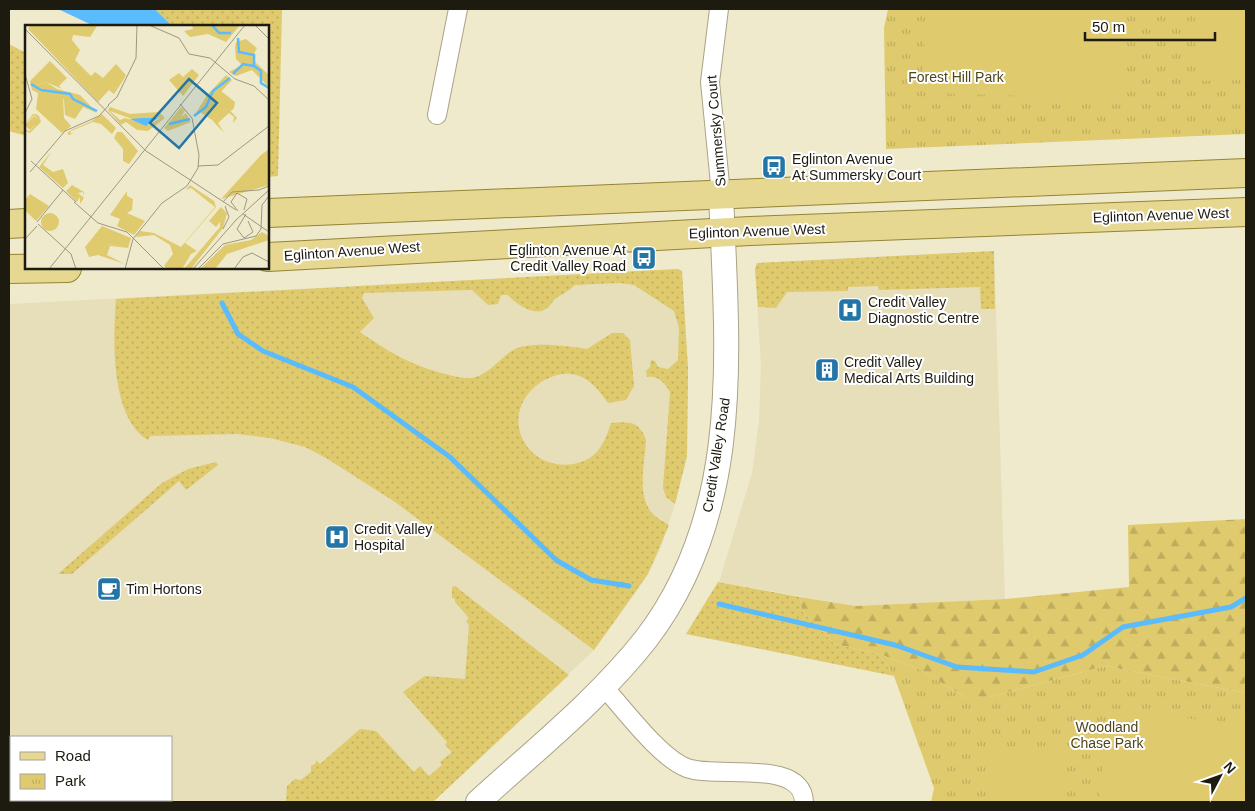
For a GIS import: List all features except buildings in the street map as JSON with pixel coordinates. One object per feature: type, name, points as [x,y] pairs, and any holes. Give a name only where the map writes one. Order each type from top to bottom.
[{"type":"main road","points":[[269,213],[1246,172]]},
{"type":"main road","name":"Eglinton Avenue West","points":[[269,257],[722,232],[1246,212]]},
{"type":"main road","points":[[9,224],[25,223]]},
{"type":"main road","points":[[9,269],[25,269]]},
{"type":"street","points":[[437,114],[458,9]]},
{"type":"street","name":"Summersky Court","points":[[720,9],[710,82],[721,194]]},
{"type":"street","name":"Credit Valley Road","points":[[478,802],[631,658],[666,611],[689,569],[706,520],[722,439],[727,387],[721,194]]},
{"type":"street","points":[[603,686],[666,755],[687,768],[715,772],[759,772],[792,779],[804,793],[804,802]]},
{"type":"shaded area","points":[[994,251],[1005,599],[856,606],[719,582],[752,473],[759,420],[761,366],[755,269],[757,263]]},
{"type":"shaded area","name":"Credit Valley Hospital","points":[[678,269],[682,271],[688,369],[687,456],[675,504],[660,550],[648,574],[594,650],[433,802],[9,802],[9,304]]},
{"type":"green space","points":[[155,9],[282,9],[278,176],[269,177],[269,25],[171,25]]},
{"type":"green space","name":"Forest Hill Park","points":[[888,9],[1246,9],[1246,134],[886,149],[884,28]]},
{"type":"green space","points":[[926,9],[1119,9],[1126,42],[1125,99],[929,93],[922,85]]},
{"type":"green space","points":[[1195,9],[1246,9],[1246,80],[1195,81]]},
{"type":"green space","points":[[9,44],[25,52],[25,136],[9,131]]},
{"type":"green space","points":[[994,251],[995,309],[981,309],[980,287],[879,290],[878,286],[848,287],[848,291],[787,292],[776,308],[758,307],[755,269],[757,263]]},
{"type":"green space","points":[[678,269],[682,271],[688,369],[687,456],[675,504],[666,497],[663,488],[670,392],[661,380],[655,377],[647,377],[646,371],[650,367],[651,360],[655,361],[658,367],[668,369],[678,360],[679,328],[674,311],[634,285],[620,283],[575,285],[542,311],[526,309],[508,295],[501,295],[498,304],[488,305],[472,290],[364,293],[362,298],[374,318],[360,332],[408,361],[441,373],[460,377],[471,378],[484,374],[510,352],[531,345],[587,349],[612,333],[623,333],[630,340],[634,386],[626,400],[608,403],[595,386],[584,378],[577,375],[563,374],[550,377],[530,392],[523,402],[519,414],[522,438],[530,450],[545,460],[562,465],[580,462],[596,453],[607,435],[611,423],[628,422],[633,424],[640,429],[646,440],[643,483],[645,500],[652,513],[669,525],[648,574],[594,650],[395,502],[326,458],[305,447],[270,438],[237,434],[150,436],[148,440],[136,429],[127,414],[120,396],[114,334],[116,299]]},
{"type":"green space","points":[[216,462],[218,465],[186,490],[179,481],[72,574],[58,574],[162,483],[188,469]]},
{"type":"green space","points":[[1246,519],[1246,693],[1105,666],[990,697],[965,697],[917,668],[879,654],[835,644],[802,611],[800,597],[856,606],[1005,599],[1129,587],[1128,525]]},
{"type":"green space","points":[[718,582],[800,597],[802,611],[835,644],[879,654],[894,676],[686,634]]},
{"type":"green space","points":[[455,586],[569,675],[433,802],[286,802],[287,786],[295,779],[301,780],[311,772],[311,766],[316,763],[316,760],[320,764],[360,729],[376,731],[414,772],[420,766],[429,776],[442,765],[440,762],[452,752],[445,745],[447,742],[403,692],[425,676],[465,679],[469,625],[466,621],[469,618],[455,602],[455,599],[452,598],[452,587]]},
{"type":"green space","name":"Woodland Chase Park","points":[[879,654],[917,668],[965,697],[990,697],[1105,666],[1246,693],[1246,802],[931,802],[934,788],[894,676]]},
{"type":"green space","points":[[1107,711],[1246,724],[1239,802],[1099,802]]},
{"type":"green space","points":[[991,746],[1067,754],[1063,802],[985,802]]},
{"type":"water","points":[[58,9],[155,9],[171,25],[92,25]]},
{"type":"waterway","points":[[222,303],[238,334],[263,351],[353,387],[450,457],[556,560],[591,580],[629,586]]},
{"type":"waterway","points":[[719,604],[895,645],[957,667],[1034,672],[1083,655],[1123,627],[1231,607],[1246,598]]},
{"type":"place","name":"Eglinton Avenue At Summersky Court","points":[[774,167]]},
{"type":"place","name":"Eglinton Avenue At Credit Valley Road","points":[[644,258]]},
{"type":"place","name":"Credit Valley Diagnostic Centre","points":[[850,310]]},
{"type":"place","name":"Credit Valley Medical Arts Building","points":[[827,370]]},
{"type":"place","name":"Credit Valley Hospital","points":[[337,537]]},
{"type":"place","name":"Tim Hortons","points":[[109,589]]}]
